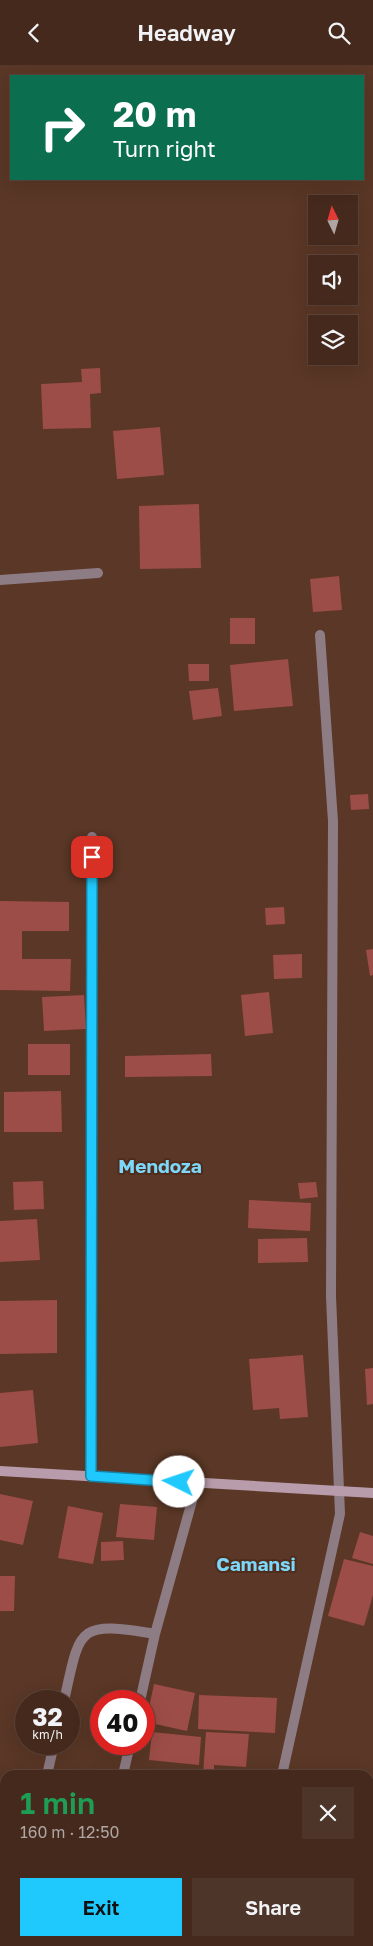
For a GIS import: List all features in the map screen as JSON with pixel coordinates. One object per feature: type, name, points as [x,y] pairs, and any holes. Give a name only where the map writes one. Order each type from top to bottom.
[{"type":"street","points":[[0,580],[98,573]]},
{"type":"street","points":[[283,1770],[339,1527],[331,1295],[333,821],[320,635]]},
{"type":"street","points":[[91,1476],[92,837]]},
{"type":"street","points":[[0,1471],[373,1493]]},
{"type":"street","points":[[142,1690],[155,1634],[197,1483]]},
{"type":"street","points":[[66,1690],[75,1652],[82,1637],[94,1629],[106,1627],[155,1634]]},
{"type":"street","points":[[48,1770],[52,1755]]},
{"type":"street","points":[[124,1770],[128,1755]]},
{"type":"building","points":[[100,368],[101,393],[90,394],[91,428],[43,429],[41,384],[82,382],[81,369]]},
{"type":"building","points":[[160,427],[164,475],[117,479],[113,431]]},
{"type":"building","points":[[199,504],[201,568],[140,569],[139,506]]},
{"type":"building","points":[[339,576],[342,610],[313,612],[310,579]]},
{"type":"building","points":[[230,618],[255,618],[255,644],[230,644]]},
{"type":"building","points":[[288,659],[293,706],[234,711],[230,665]]},
{"type":"building","points":[[188,664],[209,664],[209,681],[189,681]]},
{"type":"building","points":[[218,688],[222,716],[193,720],[189,691]]},
{"type":"building","points":[[368,794],[369,809],[351,810],[350,795]]},
{"type":"building","points":[[0,901],[69,902],[69,931],[22,931],[22,959],[71,959],[70,991],[0,990]]},
{"type":"building","points":[[284,907],[285,924],[266,925],[265,908]]},
{"type":"building","points":[[373,949],[373,975],[370,976],[366,950]]},
{"type":"building","points":[[302,954],[302,978],[274,979],[273,955]]},
{"type":"building","points":[[269,992],[273,1033],[245,1036],[241,995]]},
{"type":"building","points":[[84,995],[86,1029],[44,1031],[42,997]]},
{"type":"building","points":[[28,1044],[70,1044],[70,1075],[28,1075]]},
{"type":"building","points":[[211,1054],[212,1076],[125,1077],[125,1056]]},
{"type":"building","points":[[61,1091],[62,1132],[4,1132],[4,1092]]},
{"type":"building","points":[[43,1181],[44,1209],[14,1210],[13,1182]]},
{"type":"building","points":[[316,1182],[318,1197],[300,1199],[298,1183]]},
{"type":"building","points":[[249,1200],[311,1203],[310,1231],[248,1228]]},
{"type":"building","points":[[37,1219],[40,1260],[0,1262],[0,1221]]},
{"type":"building","points":[[307,1238],[308,1262],[258,1263],[258,1239]]},
{"type":"building","points":[[57,1300],[57,1353],[0,1354],[0,1301]]},
{"type":"building","points":[[303,1355],[308,1417],[280,1419],[279,1408],[253,1410],[249,1359]]},
{"type":"building","points":[[373,1368],[373,1404],[367,1405],[365,1369]]},
{"type":"building","points":[[33,1390],[38,1443],[0,1447],[0,1393]]},
{"type":"building","points":[[0,1494],[33,1501],[23,1545],[0,1540]]},
{"type":"building","points":[[120,1504],[157,1507],[154,1540],[116,1537]]},
{"type":"building","points":[[68,1506],[103,1513],[93,1564],[58,1558]]},
{"type":"building","points":[[360,1532],[373,1536],[373,1564],[352,1558]]},
{"type":"building","points":[[123,1541],[124,1560],[101,1561],[101,1542]]},
{"type":"building","points":[[344,1559],[373,1566],[373,1595],[364,1626],[328,1616]]},
{"type":"building","points":[[0,1576],[15,1576],[14,1611],[0,1611]]},
{"type":"building","points":[[154,1684],[195,1693],[187,1731],[155,1724],[155,1690],[153,1690]]},
{"type":"building","points":[[199,1695],[277,1698],[275,1733],[198,1729]]},
{"type":"building","points":[[155,1732],[201,1737],[199,1765],[149,1760],[150,1755],[155,1755]]},
{"type":"building","points":[[206,1732],[249,1734],[246,1767],[214,1765],[214,1770],[203,1770]]},
{"type":"district","name":"Mendoza","points":[[160,1166]]},
{"type":"district","name":"Camansi","points":[[256,1564]]},
{"type":"route","points":[[92,857],[91,1476],[179,1482]]}]
